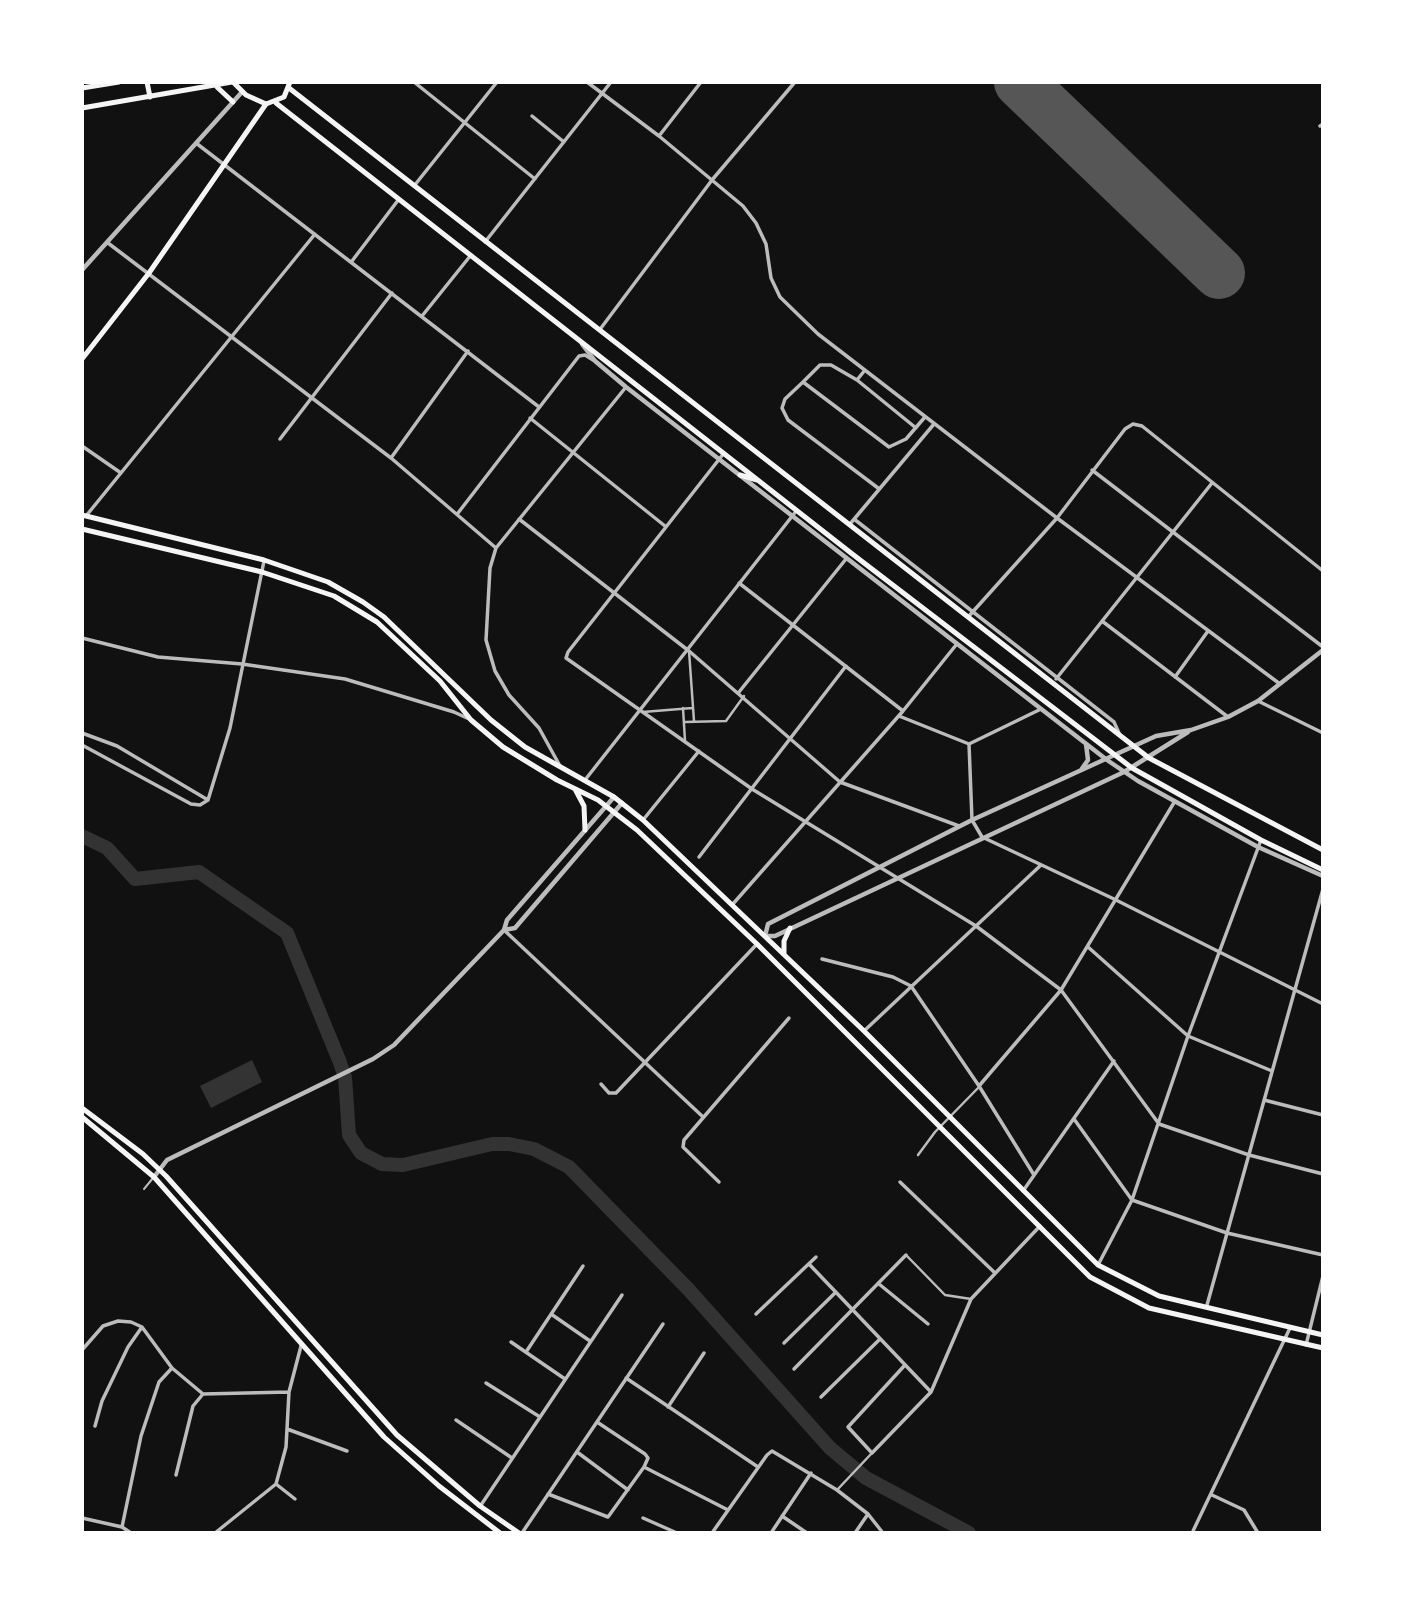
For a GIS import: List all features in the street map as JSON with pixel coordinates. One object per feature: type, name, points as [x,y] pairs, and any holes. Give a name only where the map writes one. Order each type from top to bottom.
[{"type":"main road","points":[[82,88],[119,82]]},
{"type":"main road","points":[[147,82],[150,97]]},
{"type":"main road","points":[[82,108],[217,87],[233,82],[242,92],[265,104],[276,103],[284,97],[289,85],[485,242],[601,328],[971,615],[1021,658],[1054,681],[1149,758],[1323,850]]},
{"type":"main road","points":[[217,87],[233,102]]},
{"type":"main road","points":[[276,103],[1132,768],[1261,840],[1323,870]]},
{"type":"main road","points":[[82,359],[149,273],[226,165],[265,104]]},
{"type":"main road","points":[[740,475],[759,480]]},
{"type":"main road","points":[[84,516],[264,560],[328,582],[363,601],[384,617],[491,720],[561,768],[614,797],[643,820],[864,1031],[1098,1265],[1159,1296],[1323,1335]]},
{"type":"main road","points":[[82,529],[261,572],[334,596],[376,622],[440,681],[471,720],[503,747],[615,812],[757,944],[1090,1277],[1149,1308],[1286,1342],[1323,1348]]},
{"type":"main road","points":[[1019,650],[1021,658]]},
{"type":"main road","points":[[575,789],[584,806],[585,831]]},
{"type":"main road","points":[[784,954],[784,941],[790,928]]},
{"type":"main road","points":[[82,1108],[160,1170],[389,1426],[480,1506],[521,1533]]},
{"type":"main road","points":[[82,1118],[154,1177],[384,1437],[439,1486],[500,1533]]},
{"type":"street","points":[[414,82],[535,179]]},
{"type":"street","points":[[414,186],[497,82]]},
{"type":"street","points":[[587,82],[659,136],[744,206],[766,244],[771,278],[780,297],[818,334],[1057,518],[1280,684]]},
{"type":"street","points":[[485,242],[611,82]]},
{"type":"street","points":[[659,136],[701,82]]},
{"type":"street","points":[[601,328],[712,180],[795,82]]},
{"type":"street","points":[[82,270],[194,142],[242,92]]},
{"type":"street","points":[[532,116],[564,142]]},
{"type":"street","points":[[194,142],[352,261],[538,407]]},
{"type":"street","points":[[352,261],[399,199]]},
{"type":"street","points":[[84,516],[315,233]]},
{"type":"street","points":[[108,243],[391,458],[496,548]]},
{"type":"street","points":[[422,316],[471,255]]},
{"type":"street","points":[[280,439],[392,293]]},
{"type":"street","points":[[578,338],[606,370]]},
{"type":"street","points":[[391,458],[468,351]]},
{"type":"street","points":[[458,513],[538,407],[582,354],[1124,772],[1258,847],[1323,876]]},
{"type":"street","points":[[878,488],[788,420],[782,408],[785,399],[820,365],[831,365],[857,380],[916,428]]},
{"type":"street","points":[[857,380],[865,370]]},
{"type":"street","points":[[803,382],[889,447],[906,439],[925,417]]},
{"type":"street","points":[[561,768],[539,727],[509,695],[495,671],[485,640],[486,591],[496,548],[626,387]]},
{"type":"street","points":[[530,418],[666,527]]},
{"type":"street","points":[[852,522],[934,424]]},
{"type":"street","points":[[1212,483],[1054,681],[1019,650],[971,615],[1057,518],[1092,470],[1133,424],[1142,426],[1323,571]]},
{"type":"street","points":[[82,446],[121,473]]},
{"type":"street","points":[[724,453],[566,658],[752,789],[976,926],[1061,990],[1158,1124],[1249,1155],[1323,1174]]},
{"type":"street","points":[[765,936],[768,924],[881,869],[972,820],[1156,736],[1191,730],[1228,717],[1258,701],[1323,648],[1092,470]]},
{"type":"street","points":[[585,780],[797,510]]},
{"type":"street","points":[[519,519],[688,650],[840,782],[961,826]]},
{"type":"street","points":[[738,692],[846,559]]},
{"type":"street","points":[[82,745],[191,804],[200,805],[208,800],[230,728],[264,560]]},
{"type":"street","points":[[739,583],[795,623],[903,711]]},
{"type":"street","points":[[1102,621],[1228,717]]},
{"type":"street","points":[[1174,678],[1208,631]]},
{"type":"street","points":[[82,638],[158,657],[242,664],[345,679],[454,712],[471,720]]},
{"type":"street","points":[[732,905],[903,711],[956,645]]},
{"type":"street","points":[[688,650],[694,722]]},
{"type":"street","points":[[699,857],[846,666]]},
{"type":"street","points":[[685,722],[726,721],[744,696]]},
{"type":"street","points":[[1258,701],[1323,733]]},
{"type":"street","points":[[683,708],[685,741]]},
{"type":"street","points":[[641,711],[692,708]]},
{"type":"street","points":[[898,716],[969,744],[1041,709]]},
{"type":"street","points":[[601,1084],[614,1095],[765,936],[790,928],[982,836],[1124,772],[1191,730]]},
{"type":"street","points":[[82,733],[117,747],[208,800]]},
{"type":"street","points":[[1080,772],[1089,754],[1083,740]]},
{"type":"street","points":[[969,744],[972,820],[982,836],[1323,1004]]},
{"type":"street","points":[[643,820],[699,751]]},
{"type":"street","points":[[154,1177],[167,1160],[373,1059],[394,1045],[504,930],[507,920],[614,797]]},
{"type":"street","points":[[918,1155],[935,1132],[979,1086],[1061,990],[1175,801]]},
{"type":"street","points":[[504,930],[515,928],[622,803]]},
{"type":"street","points":[[1098,1265],[1132,1200],[1188,1036],[1261,840]]},
{"type":"street","points":[[864,1031],[1041,865]]},
{"type":"street","points":[[1207,1306],[1323,889]]},
{"type":"street","points":[[504,930],[702,1116]]},
{"type":"street","points":[[1088,947],[1188,1036],[1272,1071]]},
{"type":"street","points":[[822,959],[892,977],[911,986],[979,1086],[1034,1175]]},
{"type":"street","points":[[719,1182],[683,1147],[684,1139],[789,1018]]},
{"type":"street","points":[[1023,1191],[1114,1061]]},
{"type":"street","points":[[1264,1100],[1323,1115]]},
{"type":"street","points":[[1074,1119],[1132,1200],[1227,1234],[1323,1255]]},
{"type":"street","points":[[900,1182],[994,1272]]},
{"type":"street","points":[[837,1490],[930,1392],[971,1299],[1040,1226]]},
{"type":"street","points":[[794,1369],[906,1255],[945,1295],[971,1299]]},
{"type":"street","points":[[756,1314],[816,1257]]},
{"type":"street","points":[[809,1264],[930,1392]]},
{"type":"street","points":[[526,1352],[583,1266]]},
{"type":"street","points":[[1306,1345],[1323,1276]]},
{"type":"street","points":[[879,1284],[928,1324]]},
{"type":"street","points":[[784,1343],[836,1292]]},
{"type":"street","points":[[480,1506],[622,1295]]},
{"type":"street","points":[[551,1314],[590,1342]]},
{"type":"street","points":[[82,1350],[103,1326],[118,1321],[142,1326],[172,1368],[203,1394],[289,1392]]},
{"type":"street","points":[[521,1533],[663,1324]]},
{"type":"street","points":[[95,1426],[102,1401],[142,1326]]},
{"type":"street","points":[[1193,1531],[1286,1342],[1290,1328]]},
{"type":"street","points":[[821,1397],[880,1339]]},
{"type":"street","points":[[511,1342],[565,1379]]},
{"type":"street","points":[[215,1533],[276,1485],[286,1447],[289,1392],[301,1346]]},
{"type":"street","points":[[668,1407],[704,1353]]},
{"type":"street","points":[[872,1452],[848,1427],[905,1365]]},
{"type":"street","points":[[122,1527],[141,1436],[159,1382],[172,1368]]},
{"type":"street","points":[[626,1378],[758,1467]]},
{"type":"street","points":[[486,1383],[540,1417]]},
{"type":"street","points":[[176,1475],[193,1406],[203,1394]]},
{"type":"street","points":[[456,1420],[512,1458]]},
{"type":"street","points":[[548,1494],[608,1517],[644,1467],[648,1458],[645,1454],[597,1422]]},
{"type":"street","points":[[287,1429],[347,1451]]},
{"type":"street","points":[[712,1533],[772,1451],[837,1490],[868,1514],[883,1533]]},
{"type":"street","points":[[577,1452],[628,1490]]},
{"type":"street","points":[[644,1467],[728,1510]]},
{"type":"street","points":[[771,1533],[811,1473]]},
{"type":"street","points":[[276,1485],[295,1499]]},
{"type":"street","points":[[1212,1494],[1244,1510],[1258,1533]]},
{"type":"street","points":[[855,1533],[868,1514]]},
{"type":"street","points":[[782,1516],[807,1533]]},
{"type":"street","points":[[82,1518],[122,1527],[131,1533]]},
{"type":"street","points":[[643,1518],[677,1533]]},
{"type":"lane","points":[[144,1189],[154,1177]]},
{"type":"shaded area","points":[[252,1060],[262,1082],[211,1108],[200,1086]]},
{"type":"waterway","points":[[82,836],[107,848],[135,879],[199,872],[287,933],[345,1077],[349,1135],[361,1153],[382,1164],[403,1165],[492,1144],[509,1144],[534,1149],[569,1167],[689,1290],[830,1448],[866,1478],[969,1533]]},
{"type":"runway","points":[[1020,82],[1219,273]]}]
